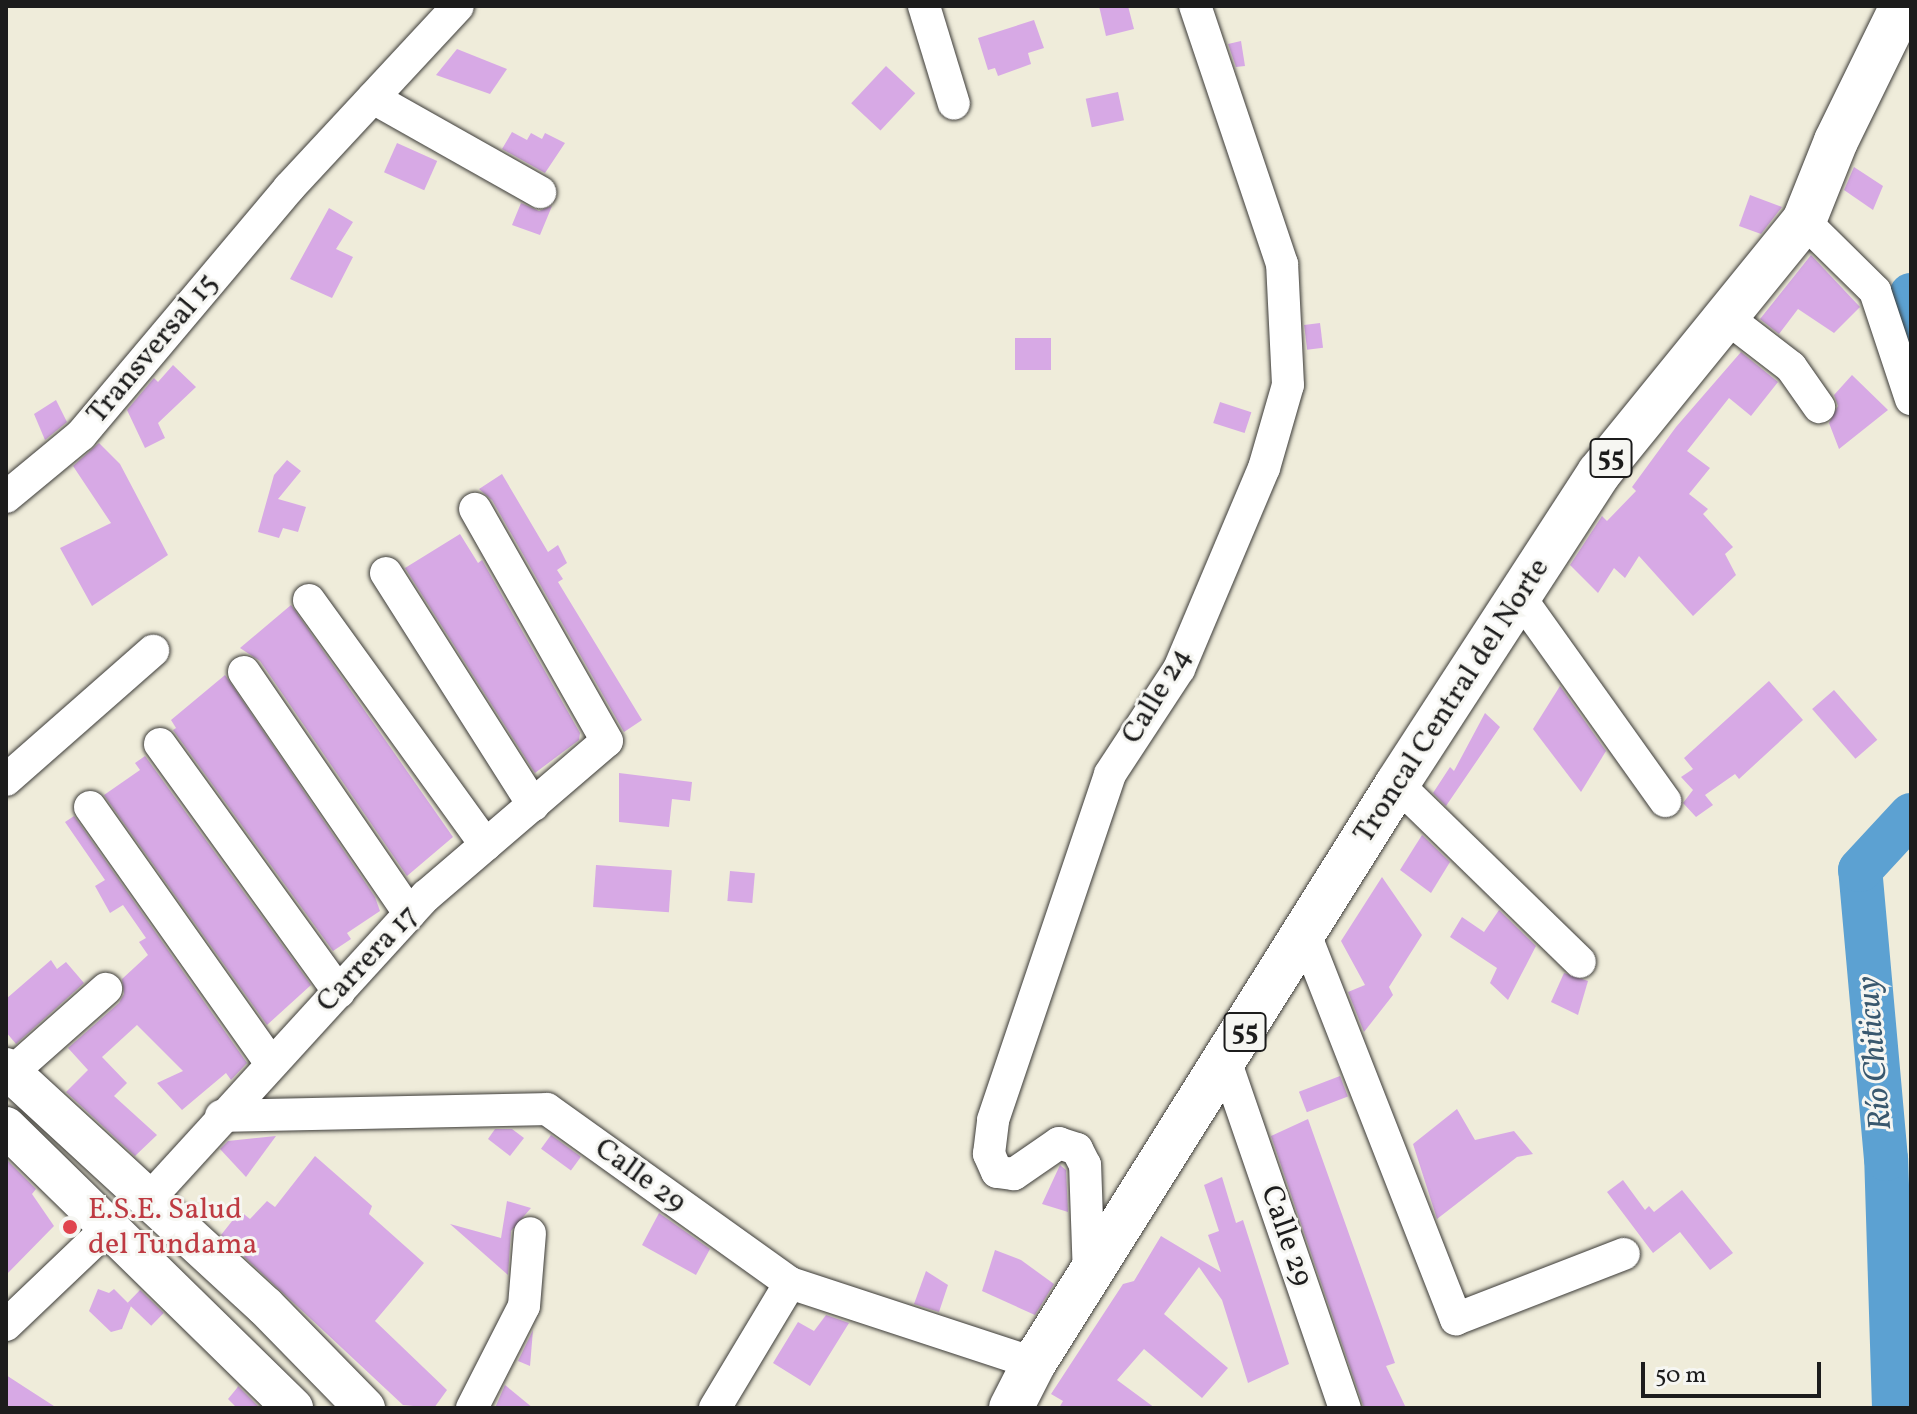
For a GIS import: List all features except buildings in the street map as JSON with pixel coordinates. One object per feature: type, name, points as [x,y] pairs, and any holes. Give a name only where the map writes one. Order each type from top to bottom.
[{"type":"highway","name":"Troncal Central del Norte","points":[[1011,1408],[1034,1363],[1226,1063],[1397,784],[1599,473],[1804,221],[1836,141],[1902,6]]},
{"type":"main road","points":[[9,1071],[265,1306],[365,1408]]},
{"type":"main road","points":[[6,1127],[293,1408]]},
{"type":"main road","points":[[229,1345],[265,1306]]},
{"type":"street","name":"Transversal 15","points":[[6,497],[81,435],[289,188],[458,6]]},
{"type":"street","points":[[924,6],[954,104]]},
{"type":"street","name":"Calle 24","points":[[1089,1277],[1085,1165],[1077,1149],[1059,1143],[1014,1174],[997,1172],[989,1154],[993,1120],[1110,774],[1179,669],[1264,468],[1288,385],[1282,264],[1195,6]]},
{"type":"street","points":[[373,98],[540,192]]},
{"type":"street","points":[[1804,221],[1875,291],[1911,399]]},
{"type":"street","points":[[1726,317],[1791,367],[1819,407]]},
{"type":"street","name":"Carrera 17","points":[[149,1199],[221,1116],[410,914],[607,741],[475,509]]},
{"type":"street","points":[[386,573],[533,805]]},
{"type":"street","points":[[1519,596],[1665,801]]},
{"type":"street","points":[[309,600],[486,845]]},
{"type":"street","points":[[6,780],[153,651]]},
{"type":"street","points":[[244,672],[410,914]]},
{"type":"street","points":[[160,744],[339,992]]},
{"type":"street","points":[[1397,784],[1580,962]]},
{"type":"street","points":[[90,807],[271,1064]]},
{"type":"street","points":[[1305,934],[1456,1319],[1624,1254]]},
{"type":"street","points":[[9,1071],[106,989]]},
{"type":"street","name":"Calle 29","points":[[1226,1063],[1345,1408]]},
{"type":"street","name":"Calle 29","points":[[221,1116],[547,1109],[790,1283],[1034,1363]]},
{"type":"street","points":[[6,1325],[110,1226]]},
{"type":"street","points":[[472,1408],[524,1306],[530,1233]]},
{"type":"street","points":[[715,1408],[790,1283]]},
{"type":"waterway","name":"Río Chiticuy","points":[[1911,295],[1905,308],[1911,333]]},
{"type":"waterway","name":"Río Chiticuy","points":[[1894,1408],[1886,1159],[1860,870],[1911,815]]},
{"type":"place","name":"E.S.E. Salud del Tundama","points":[[70,1227]]}]
